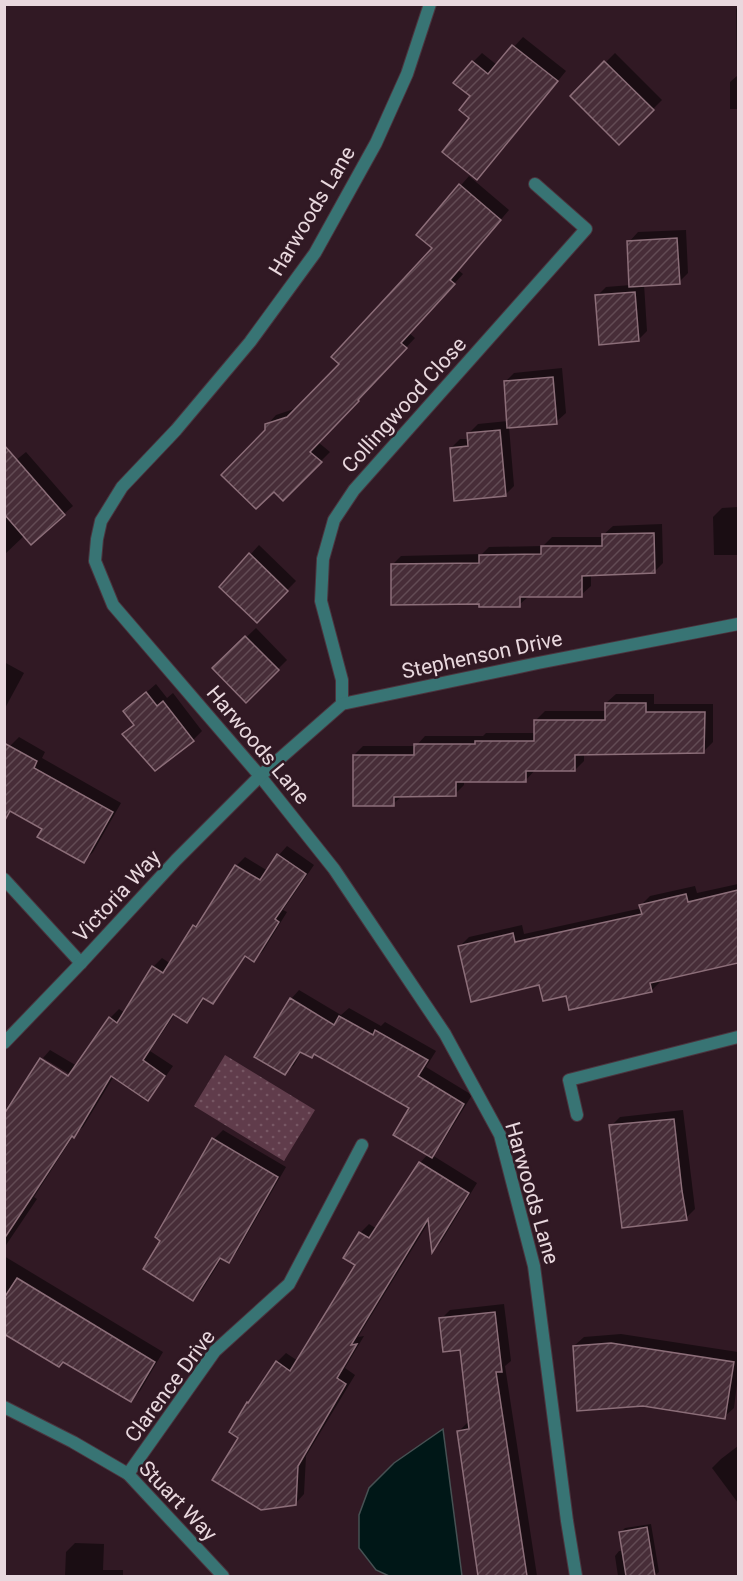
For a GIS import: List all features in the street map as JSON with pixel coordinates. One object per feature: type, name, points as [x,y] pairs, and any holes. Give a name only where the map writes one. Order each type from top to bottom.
[{"type":"street","name":"Harwoods Lane","points":[[430,4],[407,74],[376,143],[315,253],[250,342],[176,430],[122,487],[101,521],[95,561],[113,605],[260,776],[334,869],[445,1034],[500,1135],[534,1266],[576,1576]]},
{"type":"street","name":"Collingwood Close","points":[[342,704],[342,680],[321,602],[323,559],[334,520],[354,490],[586,229],[535,184]]},
{"type":"street","name":"Stephenson Drive","points":[[260,776],[342,704],[738,624]]},
{"type":"street","name":"Victoria Way","points":[[4,1043],[176,860],[260,776]]},
{"type":"street","points":[[4,879],[81,963]]},
{"type":"street","points":[[577,1115],[569,1080],[738,1037]]},
{"type":"street","name":"Clarence Drive","points":[[128,1474],[215,1351],[289,1284],[362,1145]]},
{"type":"street","name":"Stuart Way","points":[[4,1407],[73,1442],[128,1474],[223,1576]]},
{"type":"shaded area","points":[[225,1055],[315,1110],[284,1161],[194,1106]]},
{"type":"shaded area","points":[[443,1429],[462,1576],[389,1576],[376,1570],[359,1548],[359,1515],[369,1488],[394,1463]]},
{"type":"building","points":[[512,45],[558,81],[477,180],[442,152],[469,118],[459,110],[470,96],[453,83],[472,61],[488,74]]},
{"type":"building","points":[[604,61],[654,110],[619,145],[570,96]]},
{"type":"building","points":[[459,184],[501,220],[450,280],[455,284],[401,343],[407,348],[310,452],[322,462],[283,501],[274,492],[256,509],[221,475],[265,430],[265,424],[287,417],[339,364],[331,357],[432,248],[416,235]]},
{"type":"building","points":[[677,238],[680,284],[629,287],[627,241]]},
{"type":"building","points":[[635,292],[639,341],[599,345],[595,295]]},
{"type":"building","points":[[553,377],[557,424],[507,428],[504,381]]},
{"type":"building","points":[[500,430],[506,496],[454,501],[450,448],[468,446],[467,433]]},
{"type":"building","points":[[4,445],[65,515],[31,545],[4,514]]},
{"type":"building","points":[[654,533],[655,573],[582,576],[582,597],[520,597],[520,607],[479,607],[479,604],[391,605],[391,564],[479,563],[479,555],[541,554],[541,546],[602,546],[602,534]]},
{"type":"building","points":[[249,553],[288,591],[257,623],[219,587]]},
{"type":"building","points":[[245,636],[279,670],[246,703],[212,668]]},
{"type":"building","points":[[146,692],[157,706],[163,701],[194,741],[155,771],[122,734],[134,725],[123,711]]},
{"type":"building","points":[[605,703],[646,703],[646,712],[705,712],[704,753],[575,755],[575,771],[526,771],[526,782],[456,782],[456,796],[394,797],[394,806],[353,806],[353,755],[414,755],[414,744],[534,741],[534,720],[605,720]]},
{"type":"building","points":[[4,743],[37,761],[34,768],[113,812],[84,863],[37,837],[42,829],[10,811],[4,822]]},
{"type":"building","points":[[277,854],[306,874],[275,919],[279,922],[254,962],[245,956],[213,1004],[203,998],[187,1023],[173,1014],[143,1060],[165,1076],[148,1101],[111,1076],[74,1138],[72,1136],[4,1239],[4,1114],[40,1058],[68,1076],[109,1017],[117,1023],[152,966],[163,973],[193,925],[196,927],[235,865],[260,880]]},
{"type":"building","points":[[738,890],[738,963],[650,983],[652,992],[569,1010],[566,996],[543,1001],[539,985],[471,1002],[458,946],[513,933],[515,942],[642,914],[639,905],[686,894],[688,902]]},
{"type":"building","points":[[290,998],[334,1025],[339,1016],[373,1035],[375,1030],[428,1060],[418,1076],[464,1104],[432,1158],[393,1135],[409,1108],[314,1054],[312,1058],[300,1052],[285,1075],[254,1057]]},
{"type":"building","points":[[674,1119],[687,1220],[622,1228],[609,1125]]},
{"type":"building","points":[[212,1138],[278,1177],[229,1263],[220,1258],[193,1301],[143,1269],[160,1241],[155,1237]]},
{"type":"building","points":[[419,1162],[469,1193],[432,1253],[428,1219],[351,1345],[357,1344],[337,1378],[346,1384],[298,1466],[296,1505],[261,1510],[212,1480],[238,1438],[229,1432],[276,1361],[290,1371],[355,1265],[343,1258],[359,1232],[369,1238]]},
{"type":"building","points":[[17,1278],[155,1362],[131,1402],[63,1362],[59,1367],[4,1334],[4,1298]]},
{"type":"building","points":[[495,1312],[502,1372],[496,1372],[527,1576],[478,1576],[457,1431],[469,1429],[460,1350],[443,1352],[439,1318]]},
{"type":"building","points":[[611,1343],[734,1362],[725,1419],[643,1406],[577,1411],[573,1346]]},
{"type":"building","points":[[647,1527],[655,1576],[626,1576],[619,1532]]}]
